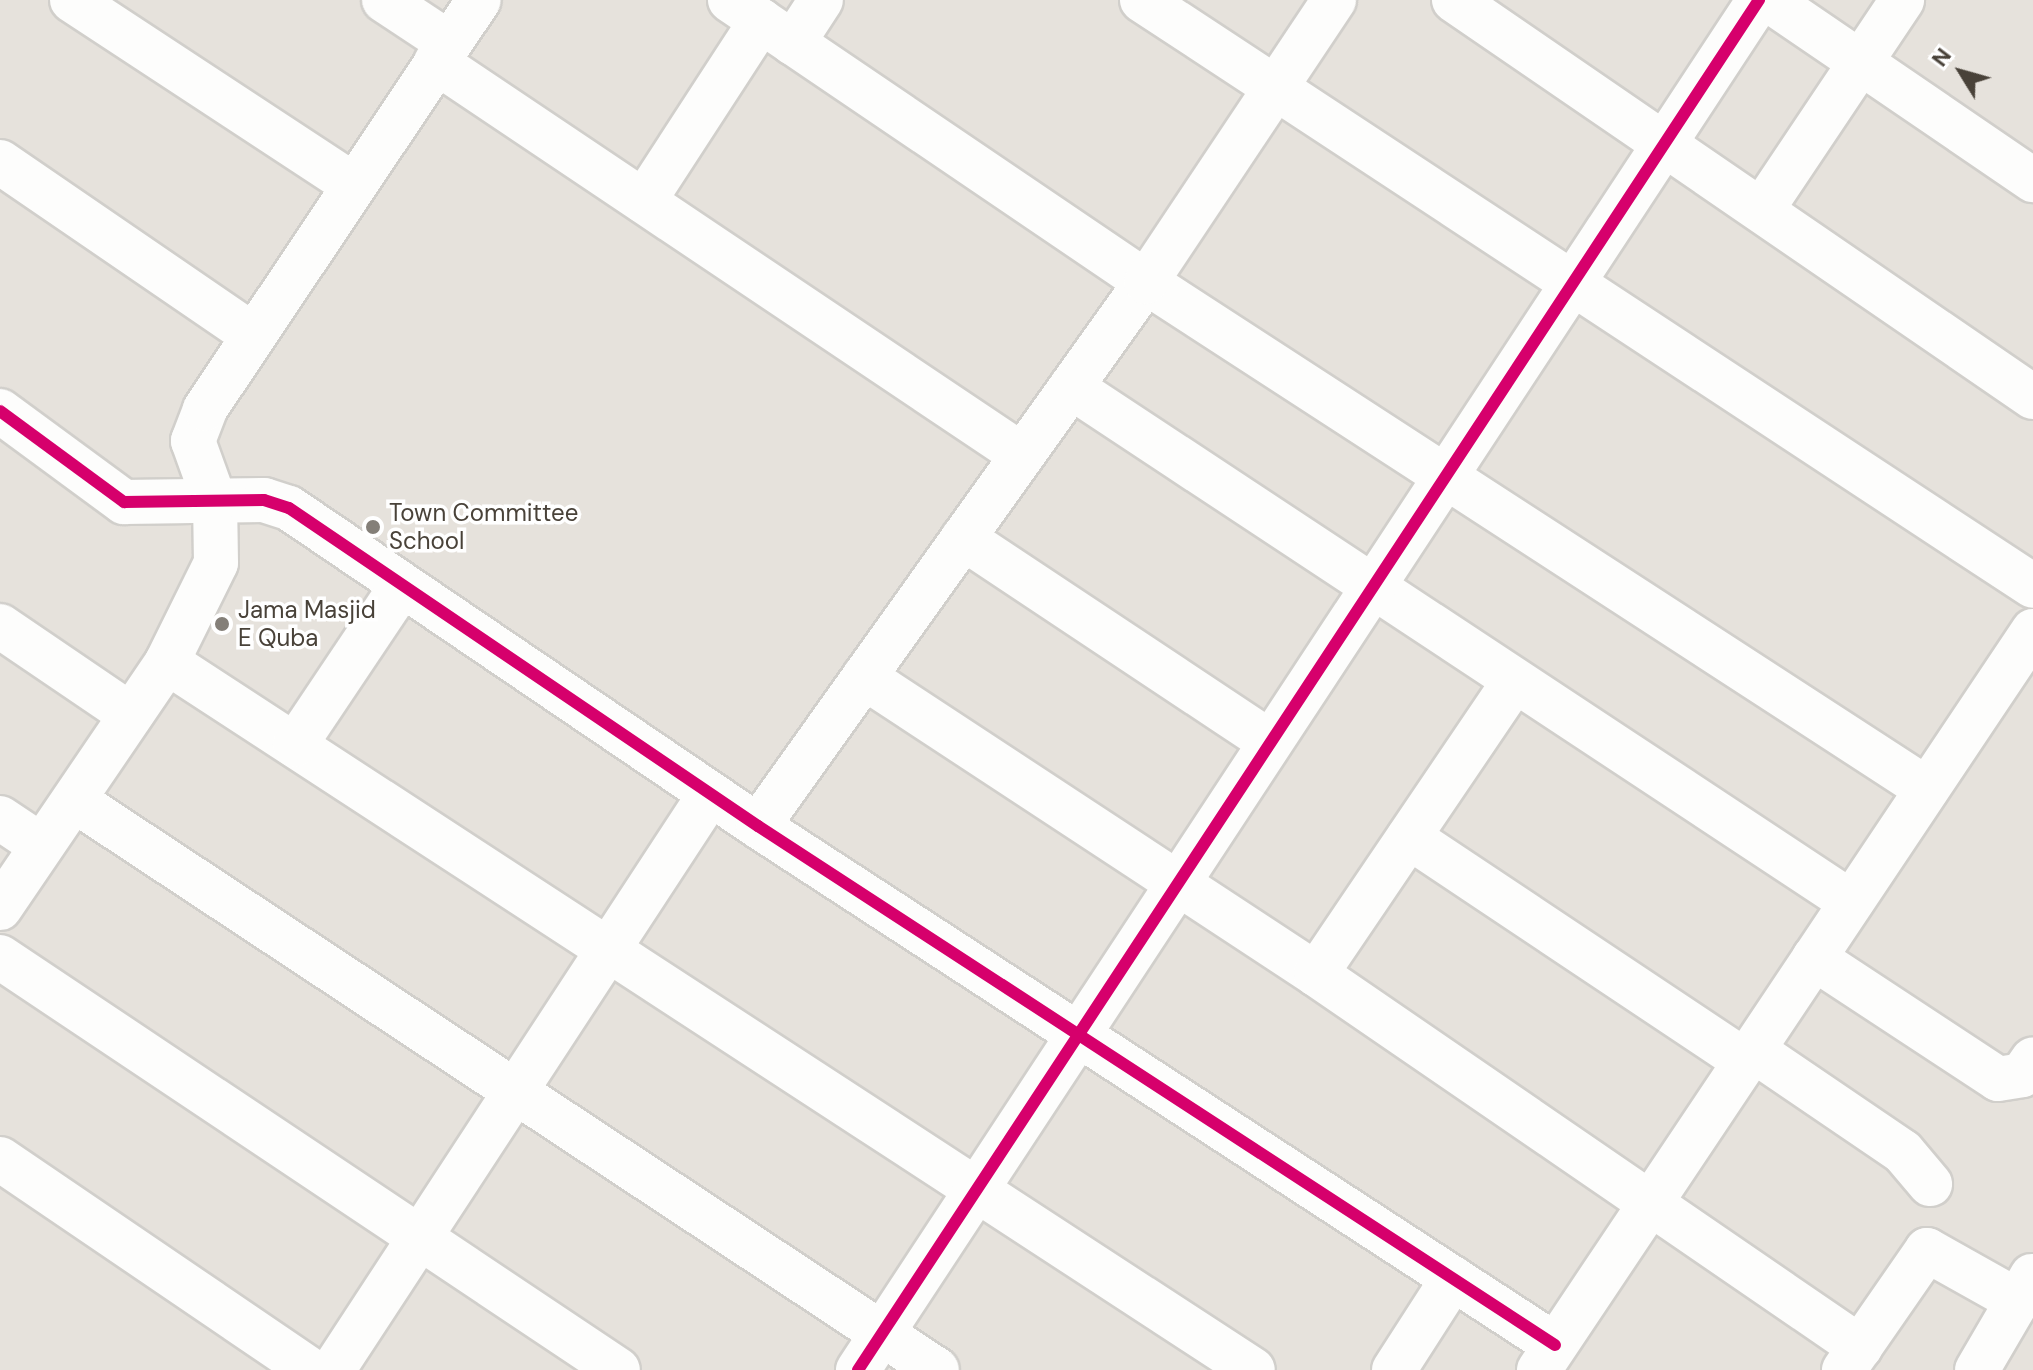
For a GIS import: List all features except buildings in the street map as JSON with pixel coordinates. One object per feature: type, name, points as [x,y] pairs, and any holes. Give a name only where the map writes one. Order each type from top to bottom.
[{"type":"street","points":[[72,0],[351,183]]},
{"type":"street","points":[[384,0],[443,52],[644,201],[1022,455]]},
{"type":"street","points":[[0,908],[167,662],[216,563],[215,502],[193,441],[250,333],[479,0]]},
{"type":"street","points":[[644,201],[761,21],[821,0]]},
{"type":"street","points":[[1142,0],[2033,586]]},
{"type":"street","points":[[758,826],[1146,282],[1334,0]]},
{"type":"street","points":[[1454,0],[1665,140],[2033,397]]},
{"type":"street","points":[[858,1370],[1442,474],[1759,0]]},
{"type":"street","points":[[1769,0],[2033,180]]},
{"type":"street","points":[[1763,208],[1902,0]]},
{"type":"street","points":[[761,21],[1146,282],[1927,789]]},
{"type":"street","points":[[0,162],[250,333]]},
{"type":"street","points":[[1071,387],[1369,587],[1851,902]]},
{"type":"street","points":[[0,411],[124,502],[215,502],[289,508],[758,826],[1453,1278],[1547,1358],[1927,789],[2030,643]]},
{"type":"street","points":[[963,538],[1268,741]]},
{"type":"street","points":[[295,745],[402,585]]},
{"type":"street","points":[[0,626],[131,715]]},
{"type":"street","points":[[167,662],[1253,1370]]},
{"type":"street","points":[[864,677],[1316,974],[1647,1206],[1852,1358],[1927,1250],[1935,1248],[2025,1288],[1977,1370]]},
{"type":"street","points":[[1316,974],[1514,682]]},
{"type":"street","points":[[333,1370],[710,794]]},
{"type":"street","points":[[74,800],[937,1370]]},
{"type":"street","points":[[0,818],[42,846]]},
{"type":"street","points":[[1409,837],[1903,1152],[1930,1184]]},
{"type":"street","points":[[0,957],[618,1370]]},
{"type":"street","points":[[1814,958],[1998,1079],[2022,1075],[2033,1059]]},
{"type":"street","points":[[0,1159],[311,1370]]},
{"type":"street","points":[[1394,1370],[1453,1278]]},
{"type":"shaded area","points":[[0,0],[2033,0],[2033,1370],[0,1370]]},
{"type":"cycle path","points":[[858,1370],[1759,0]]},
{"type":"cycle path","points":[[0,411],[124,502],[264,500],[289,508],[758,826],[1555,1345]]},
{"type":"place","name":"Town Committee School","points":[[373,527]]},
{"type":"place","name":"Jama Masjid E Quba","points":[[222,624]]}]
